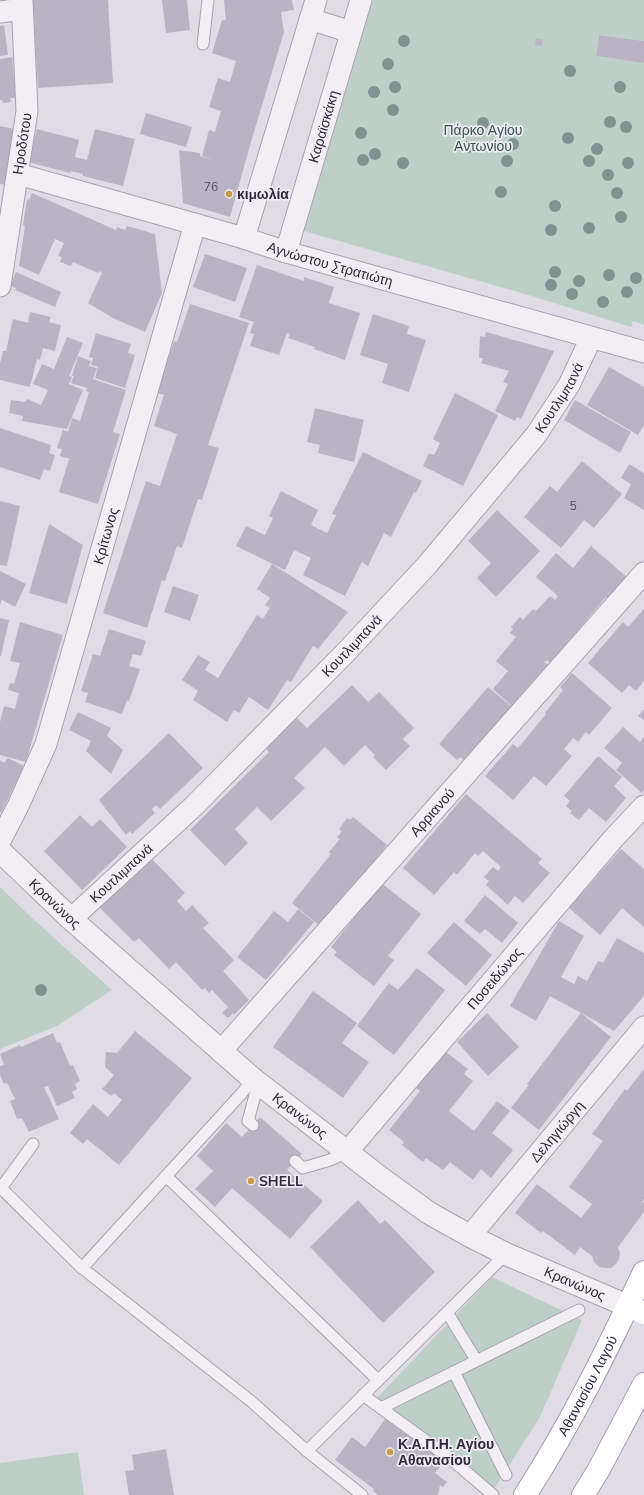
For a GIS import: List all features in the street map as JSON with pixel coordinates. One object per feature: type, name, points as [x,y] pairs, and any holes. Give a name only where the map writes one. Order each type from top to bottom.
[{"type":"main road","name":"Αθανασίου Λαγού","points":[[526,1495],[563,1432],[612,1340],[636,1309],[644,1272]]},
{"type":"main road","points":[[583,1495],[598,1471],[644,1384]]},
{"type":"street","name":"Καραϊσκάκη","points":[[286,252],[361,0]]},
{"type":"street","points":[[0,12],[22,5]]},
{"type":"street","name":"Ηροδότου","points":[[0,286],[28,111],[22,5]]},
{"type":"street","points":[[244,238],[313,10],[352,32]]},
{"type":"street","name":"Αγνώστου Στρατιώτη","points":[[18,174],[244,238],[286,252],[644,352]]},
{"type":"street","name":"Κρίτωνος","points":[[0,841],[18,806],[46,744],[195,224]]},
{"type":"street","name":"Κουτλιμπανά","points":[[71,919],[194,806],[348,650],[428,564],[536,435],[569,385],[591,338]]},
{"type":"street","name":"Αρριανού","points":[[221,1051],[644,573]]},
{"type":"street","name":"Ποσειδώνος","points":[[347,1152],[613,840],[644,806]]},
{"type":"street","name":"Κρανώνος","points":[[0,851],[71,919],[256,1082],[382,1179],[429,1213],[506,1254],[636,1309]]},
{"type":"street","name":"Δεληγιώργη","points":[[470,1236],[644,1027]]},
{"type":"lane","points":[[204,44],[208,0]]},
{"type":"lane","points":[[253,1125],[248,1121],[256,1082]]},
{"type":"lane","points":[[82,1268],[242,1093],[256,1082]]},
{"type":"lane","points":[[33,1144],[0,1188],[82,1268],[252,1402],[307,1451],[362,1495]]},
{"type":"lane","points":[[295,1161],[303,1168],[330,1160],[347,1152]]},
{"type":"lane","points":[[166,1176],[378,1380]]},
{"type":"lane","points":[[307,1451],[506,1254]]},
{"type":"lane","points":[[381,1408],[579,1310]]},
{"type":"lane","points":[[447,1312],[476,1360]]},
{"type":"lane","points":[[454,1372],[506,1475]]},
{"type":"lane","points":[[363,1395],[451,1459],[493,1495]]},
{"type":"green space","name":"Πάρκο Αγίου Αντωνίου","points":[[373,0],[644,0],[644,41],[599,35],[596,56],[644,63],[644,325],[633,321],[631,327],[525,294],[304,231]]},
{"type":"green space","points":[[0,887],[33,919],[112,990],[57,1026],[0,1049]]},
{"type":"green space","points":[[492,1277],[582,1320],[540,1417],[494,1489],[375,1400]]},
{"type":"green space","points":[[78,1452],[84,1495],[0,1495],[0,1463]]},
{"type":"building","points":[[33,0],[108,0],[113,83],[38,88]]},
{"type":"building","points":[[162,0],[187,0],[190,30],[166,33]]},
{"type":"building","points":[[224,0],[292,0],[294,10],[281,12],[284,32],[230,217],[183,203],[179,150],[200,153],[200,156],[216,161],[202,156],[209,130],[215,132],[221,111],[209,107],[218,78],[230,82],[236,61],[212,53],[222,20],[226,20]]},
{"type":"building","points":[[4,25],[8,55],[0,56],[0,26]]},
{"type":"building","points":[[599,35],[644,41],[644,63],[596,56]]},
{"type":"building","points":[[536,38],[543,39],[542,46],[535,45]]},
{"type":"building","points":[[12,57],[16,98],[10,98],[11,102],[3,103],[2,100],[0,100],[0,59]]},
{"type":"building","points":[[146,113],[192,127],[186,147],[140,134]]},
{"type":"building","points":[[0,126],[14,129],[7,185],[0,184]]},
{"type":"building","points":[[37,129],[79,140],[75,157],[87,160],[95,129],[135,139],[123,186],[83,176],[83,174],[71,171],[70,173],[28,162]]},
{"type":"building","points":[[32,193],[116,230],[117,227],[125,230],[127,226],[155,234],[162,293],[145,332],[113,318],[88,303],[102,273],[99,271],[98,273],[73,262],[71,266],[60,262],[62,257],[58,256],[64,243],[55,239],[39,275],[19,266],[25,226],[23,225],[27,199],[29,200]]},
{"type":"building","points":[[205,254],[247,268],[235,302],[193,287]]},
{"type":"building","points":[[257,265],[304,281],[304,277],[334,287],[329,303],[360,313],[345,360],[314,349],[315,347],[288,338],[290,334],[287,333],[279,355],[250,346],[254,334],[250,333],[254,322],[239,317]]},
{"type":"building","points":[[16,272],[61,292],[55,307],[15,290],[16,288],[10,286]]},
{"type":"building","points":[[190,304],[249,323],[208,445],[219,448],[202,500],[198,499],[182,548],[177,546],[165,581],[162,580],[147,628],[103,613],[146,481],[160,486],[177,434],[154,426],[164,395],[157,393],[174,341],[177,342]]},
{"type":"building","points":[[30,312],[51,317],[49,322],[61,325],[55,351],[43,348],[40,360],[37,359],[30,387],[0,380],[0,363],[3,351],[6,351],[13,319],[28,323]]},
{"type":"building","points":[[373,314],[409,326],[407,334],[426,340],[409,392],[382,383],[388,364],[360,355]]},
{"type":"building","points":[[486,332],[554,351],[521,419],[517,417],[515,421],[495,411],[508,384],[503,382],[509,371],[481,363],[483,358],[479,358],[480,336],[485,337]]},
{"type":"building","points":[[96,333],[131,344],[128,353],[135,355],[125,388],[95,378],[98,367],[91,365],[93,358],[89,357]]},
{"type":"building","points":[[67,337],[83,343],[69,376],[72,377],[69,384],[83,390],[67,429],[22,421],[23,416],[9,413],[11,400],[25,402],[27,399],[41,405],[48,390],[33,384],[42,364],[54,369]]},
{"type":"building","points":[[78,356],[91,361],[89,366],[97,368],[93,379],[126,390],[113,432],[120,434],[98,504],[59,492],[69,459],[74,460],[60,456],[62,449],[57,448],[63,430],[68,432],[72,418],[80,421],[89,392],[86,391],[87,388],[71,383]]},
{"type":"building","points":[[609,367],[644,387],[644,425],[638,435],[587,405]]},
{"type":"building","points":[[455,393],[498,415],[463,486],[423,466],[429,453],[434,455],[440,443],[433,439]]},
{"type":"building","points":[[575,400],[631,432],[620,453],[564,420]]},
{"type":"building","points":[[315,408],[364,420],[354,462],[318,453],[320,445],[307,442]]},
{"type":"building","points":[[0,428],[51,445],[49,453],[55,455],[50,471],[44,469],[40,480],[0,467]]},
{"type":"building","points":[[363,452],[422,481],[416,493],[414,492],[391,537],[384,533],[368,566],[362,562],[345,596],[303,575],[311,558],[294,550],[285,570],[236,546],[246,526],[265,535],[273,518],[269,516],[281,491],[318,510],[311,525],[327,533],[336,515],[332,514]]},
{"type":"building","points":[[582,461],[622,494],[594,528],[584,520],[561,548],[524,517],[550,486],[557,492]]},
{"type":"building","points":[[629,464],[644,473],[644,510],[624,498],[631,484],[621,478]]},
{"type":"building","points":[[0,501],[20,506],[7,566],[0,565]]},
{"type":"building","points":[[497,510],[540,551],[496,597],[477,578],[491,563],[468,541]]},
{"type":"building","points":[[49,524],[83,545],[67,604],[29,593]]},
{"type":"building","points":[[591,546],[628,578],[609,600],[606,597],[550,663],[547,660],[544,662],[551,667],[515,709],[493,689],[508,671],[496,661],[516,637],[510,633],[513,629],[511,627],[520,617],[523,620],[533,609],[536,611],[550,596],[555,600],[558,596],[536,577],[556,553],[573,568]]},
{"type":"building","points":[[272,564],[348,612],[318,649],[313,646],[291,682],[287,680],[268,710],[249,697],[239,713],[234,710],[227,722],[193,700],[198,691],[182,680],[198,655],[210,662],[205,670],[218,678],[257,615],[263,619],[270,608],[265,605],[270,598],[257,589]]},
{"type":"building","points":[[0,571],[26,584],[15,607],[2,600],[0,605]]},
{"type":"building","points":[[173,586],[199,595],[190,621],[164,612]]},
{"type":"building","points":[[644,609],[644,681],[636,691],[629,685],[622,693],[588,663],[623,622],[628,627]]},
{"type":"building","points":[[0,618],[9,620],[1,656],[0,656]]},
{"type":"building","points":[[20,622],[63,635],[26,762],[0,755],[0,722],[4,706],[15,709],[19,693],[8,690],[10,683],[14,684],[20,663],[10,661]]},
{"type":"building","points":[[109,629],[146,641],[141,656],[133,654],[129,666],[140,669],[129,701],[127,700],[122,714],[85,702],[88,693],[81,691],[93,654],[100,656]]},
{"type":"building","points":[[572,673],[612,708],[589,735],[586,732],[578,742],[573,738],[564,749],[572,756],[546,786],[534,776],[513,800],[485,776],[513,744],[518,748],[546,714],[545,713],[563,690],[560,687]]},
{"type":"building","points":[[352,685],[368,702],[379,692],[414,728],[403,739],[410,746],[386,770],[373,757],[375,755],[365,745],[344,766],[325,747],[294,778],[305,788],[271,821],[257,807],[235,829],[248,843],[225,866],[190,830],[269,752],[261,743],[292,713],[307,728]]},
{"type":"building","points":[[488,687],[512,707],[466,762],[460,757],[457,760],[439,744]]},
{"type":"building","points":[[644,709],[644,720],[638,716]]},
{"type":"building","points":[[78,712],[111,728],[107,736],[123,750],[111,774],[86,751],[91,741],[69,730]]},
{"type":"building","points":[[623,727],[640,742],[644,737],[644,790],[642,793],[616,770],[622,763],[604,748]]},
{"type":"building","points":[[169,733],[203,768],[160,809],[156,805],[152,809],[155,813],[132,834],[130,831],[126,835],[99,800]]},
{"type":"building","points":[[598,756],[622,777],[614,786],[626,798],[606,822],[589,808],[579,820],[570,813],[572,811],[566,806],[570,801],[564,796]]},
{"type":"building","points":[[8,758],[24,766],[1,813],[0,760],[4,763]]},
{"type":"building","points":[[466,794],[542,859],[538,863],[550,873],[523,903],[515,896],[508,905],[486,885],[489,881],[484,877],[493,867],[498,871],[501,867],[483,851],[478,856],[475,853],[457,875],[454,872],[434,895],[403,868]]},
{"type":"building","points":[[80,815],[92,827],[100,819],[127,847],[82,890],[44,851]]},
{"type":"building","points":[[353,817],[387,845],[321,927],[292,903],[331,854],[329,852],[340,839],[337,837],[342,831],[339,829],[347,818],[350,820]]},
{"type":"building","points":[[621,849],[644,869],[644,927],[622,908],[600,935],[569,908]]},
{"type":"building","points":[[149,856],[185,893],[177,901],[186,911],[192,905],[209,923],[203,928],[234,960],[223,971],[249,1000],[234,1015],[233,1013],[228,1018],[222,1013],[228,1007],[212,990],[209,993],[205,988],[202,990],[176,962],[169,969],[139,938],[134,942],[98,906]]},
{"type":"building","points":[[381,883],[421,914],[388,956],[394,960],[374,986],[334,955],[337,952],[331,947]]},
{"type":"building","points":[[485,895],[518,923],[502,943],[485,929],[480,934],[464,921]]},
{"type":"building","points":[[298,909],[314,922],[266,980],[237,957],[274,911],[288,922]]},
{"type":"building","points":[[559,921],[584,936],[561,977],[574,984],[578,976],[587,981],[598,961],[603,963],[617,938],[644,953],[644,996],[614,1031],[550,996],[536,1021],[510,1006]]},
{"type":"building","points":[[454,922],[492,955],[466,986],[427,953]]},
{"type":"building","points":[[417,968],[445,990],[394,1055],[357,1026],[389,983],[398,990]]},
{"type":"building","points":[[313,991],[357,1023],[342,1043],[369,1062],[343,1098],[273,1047]]},
{"type":"building","points":[[487,1013],[519,1047],[488,1076],[457,1042]]},
{"type":"building","points":[[581,1013],[611,1037],[539,1130],[511,1108],[529,1085],[527,1084]]},
{"type":"building","points":[[135,1031],[192,1078],[119,1165],[87,1139],[83,1144],[70,1133],[93,1104],[108,1117],[122,1100],[114,1093],[111,1096],[102,1089],[114,1075],[105,1067],[106,1052],[117,1053]]},
{"type":"building","points":[[53,1033],[57,1043],[60,1042],[70,1066],[73,1065],[80,1081],[75,1084],[77,1089],[72,1092],[75,1098],[57,1106],[48,1086],[44,1087],[59,1119],[29,1132],[22,1118],[17,1119],[10,1101],[15,1099],[7,1083],[4,1084],[0,1075],[0,1066],[4,1065],[0,1054],[20,1045],[21,1047]]},
{"type":"building","points":[[446,1052],[468,1069],[464,1074],[473,1081],[449,1111],[474,1131],[497,1101],[510,1111],[492,1133],[513,1150],[491,1178],[481,1169],[473,1180],[450,1162],[443,1170],[426,1158],[423,1162],[402,1145],[404,1142],[389,1130],[420,1091],[413,1086],[429,1066],[433,1069]]},
{"type":"building","points":[[644,1069],[644,1199],[642,1202],[644,1203],[644,1212],[618,1247],[620,1253],[616,1264],[611,1268],[599,1267],[594,1262],[592,1256],[580,1247],[575,1255],[543,1231],[541,1233],[515,1213],[537,1184],[581,1218],[592,1204],[569,1187],[603,1141],[592,1134],[625,1089],[627,1091]]},
{"type":"building","name":"SHELL","points":[[260,1117],[302,1154],[287,1170],[323,1201],[290,1239],[232,1188],[215,1207],[195,1189],[213,1171],[197,1156],[226,1123],[242,1137]]},
{"type":"building","points":[[358,1200],[380,1224],[385,1220],[435,1272],[383,1323],[310,1247]]},
{"type":"building","name":"Κ.Α.Π.Η. Αγίου Αθανασίου","points":[[385,1419],[404,1433],[407,1429],[447,1458],[435,1473],[447,1482],[443,1487],[440,1485],[438,1495],[378,1495],[373,1491],[374,1489],[335,1460],[352,1437],[365,1447]]},
{"type":"building","points":[[166,1449],[174,1495],[129,1495],[125,1471],[134,1470],[132,1455]]},
{"type":"place","name":"κιμωλία","points":[[229,194]]},
{"type":"place","name":"SHELL","points":[[251,1181]]},
{"type":"place","name":"Κ.Α.Π.Η. Αγίου Αθανασίου","points":[[390,1452]]}]
